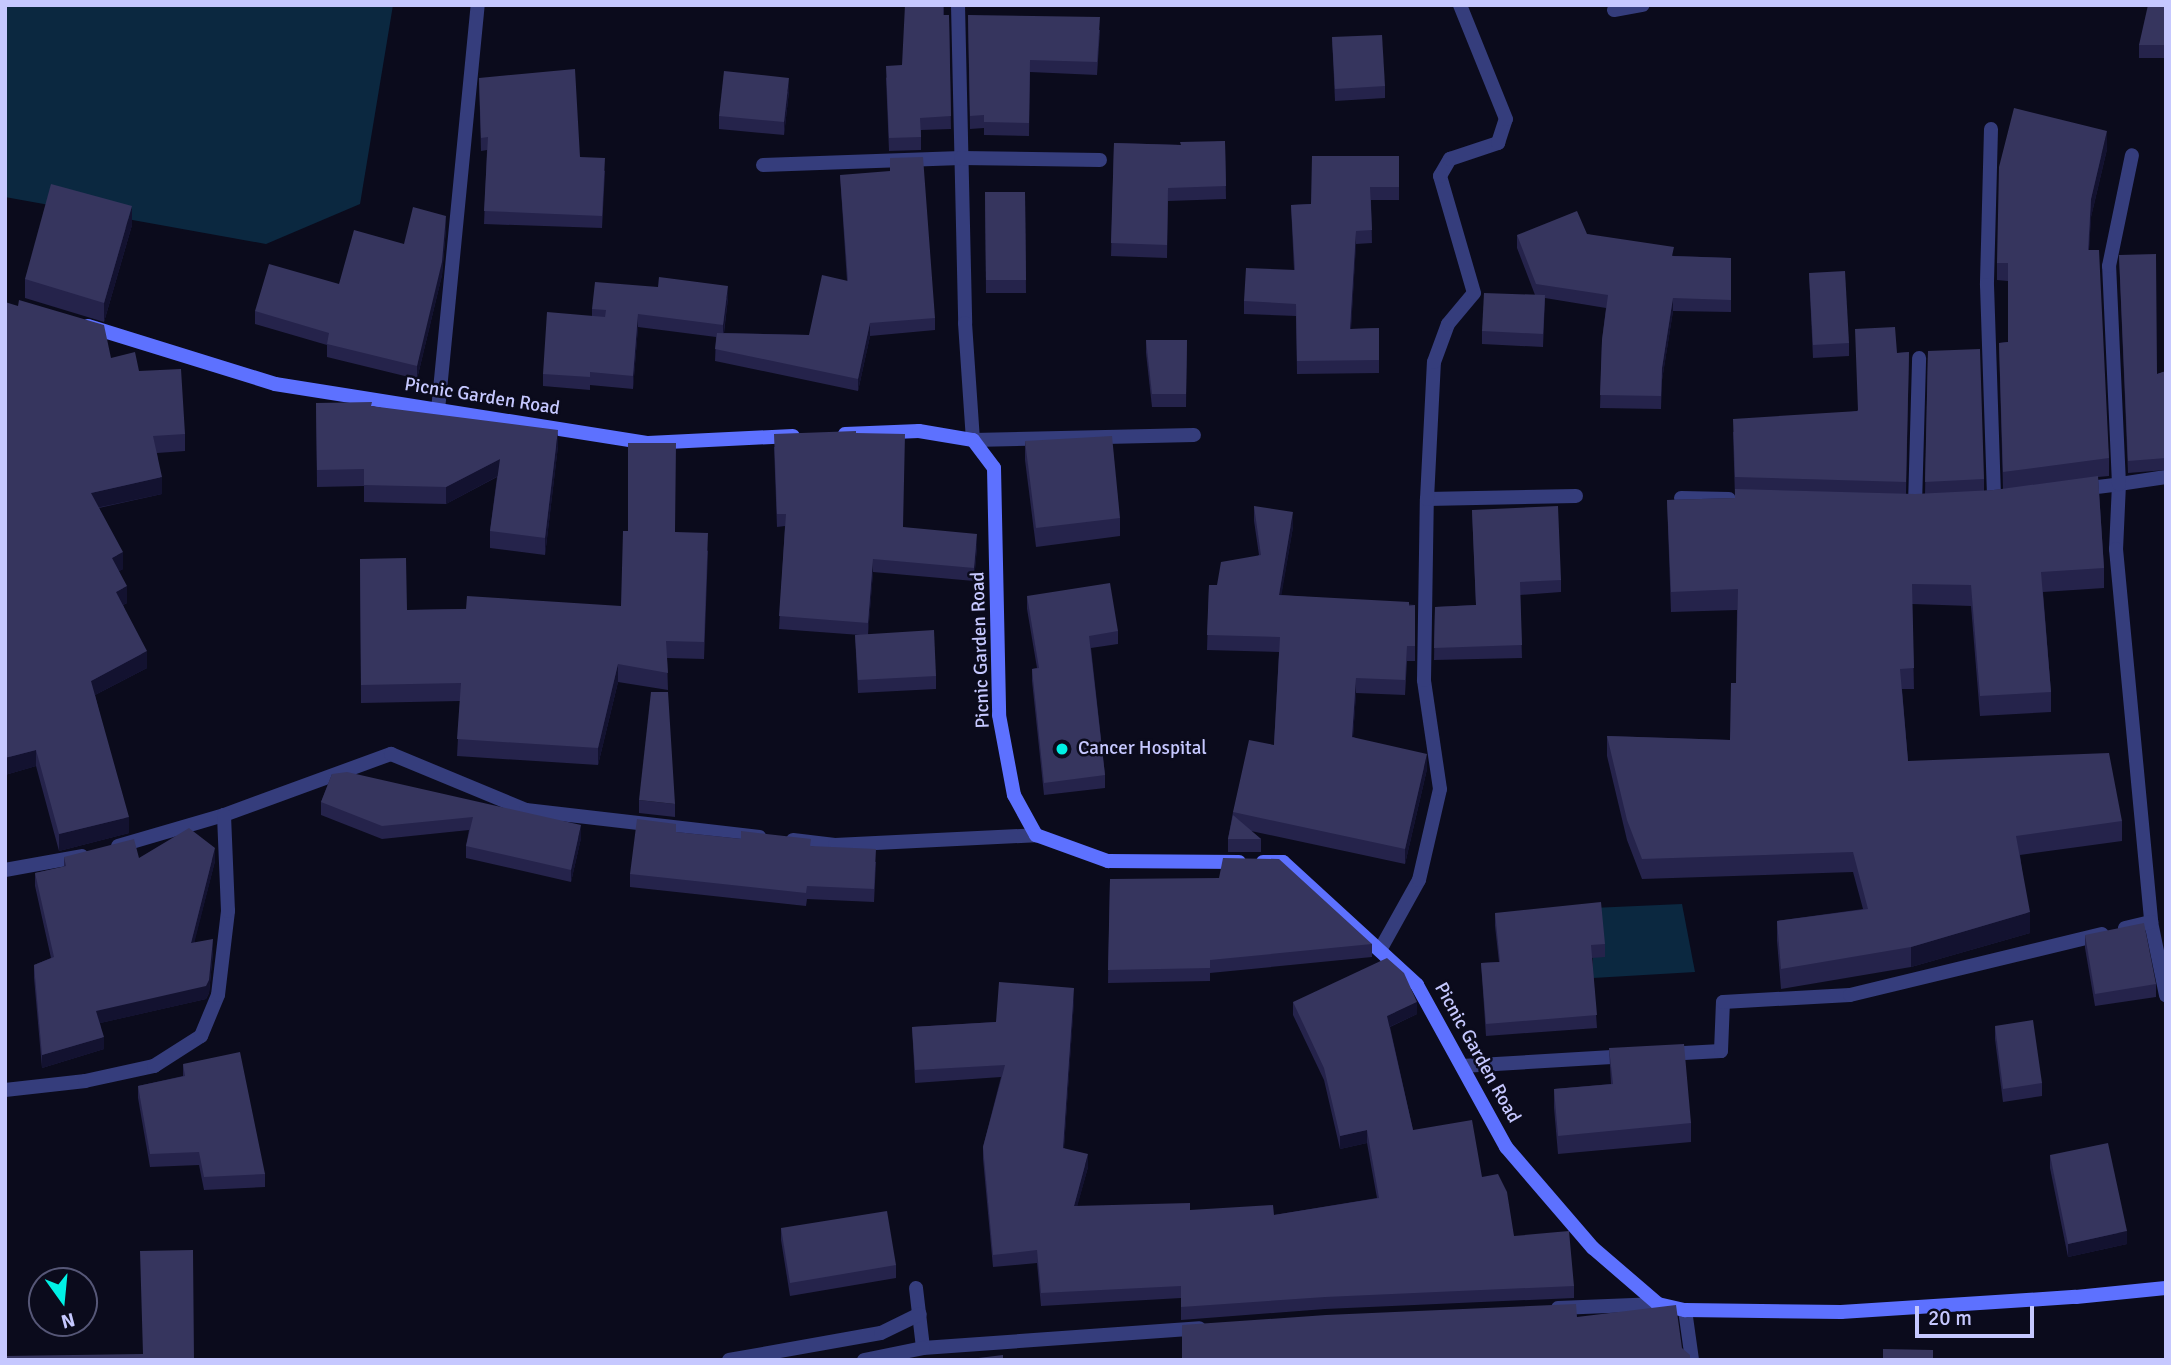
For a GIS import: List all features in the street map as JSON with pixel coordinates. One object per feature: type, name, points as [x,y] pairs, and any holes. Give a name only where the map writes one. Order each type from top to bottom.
[{"type":"main road","name":"Picnic Garden Road","points":[[71,321],[275,384],[648,443],[919,431],[973,440],[994,468],[999,715],[1014,795],[1036,835],[1108,861],[1283,862],[1418,985],[1506,1147],[1593,1248],[1658,1304],[1685,1310],[1841,1312],[2076,1297],[2166,1288]]},
{"type":"street","points":[[438,410],[478,5]]},
{"type":"street","points":[[958,5],[965,323],[973,440],[1194,435]]},
{"type":"street","points":[[1380,950],[1419,880],[1440,789],[1424,680],[1427,499],[1434,362],[1448,324],[1474,293],[1440,176],[1450,159],[1498,143],[1506,119],[1460,5]]},
{"type":"street","points":[[1615,10],[1643,5]]},
{"type":"street","points":[[1991,129],[1987,285],[1994,501]]},
{"type":"street","points":[[2132,155],[2109,266],[2119,484],[2116,549],[2151,922],[2166,995]]},
{"type":"street","points":[[763,165],[961,158],[1100,160]]},
{"type":"street","points":[[1915,505],[1919,358]]},
{"type":"street","points":[[2063,492],[2166,477]]},
{"type":"street","points":[[1427,499],[1576,496]]},
{"type":"street","points":[[1681,498],[1750,500]]},
{"type":"street","points":[[5,870],[90,855],[224,815],[391,754],[526,810],[835,845],[1036,835]]},
{"type":"street","points":[[5,1090],[85,1081],[155,1066],[201,1036],[218,995],[228,911],[224,815]]},
{"type":"street","points":[[1462,1066],[1721,1051],[1723,1002],[1850,995],[2151,922]]},
{"type":"street","points":[[916,1288],[923,1348]]},
{"type":"street","points":[[1547,1309],[1658,1304]]},
{"type":"street","points":[[1685,1310],[1692,1360]]},
{"type":"street","points":[[730,1360],[881,1333],[920,1314]]},
{"type":"street","points":[[864,1360],[923,1348],[1216,1327]]},
{"type":"water","points":[[5,5],[393,5],[360,204],[266,244],[5,197]]},
{"type":"water","points":[[1682,904],[1695,972],[1593,978],[1592,908]]},
{"type":"building","points":[[905,5],[943,5],[943,15],[949,15],[951,116],[920,118],[921,137],[889,138],[886,66],[902,65]]},
{"type":"building","points":[[2148,5],[2166,5],[2166,45],[2139,45]]},
{"type":"building","points":[[968,15],[1100,17],[1097,62],[1030,60],[1029,123],[984,122],[984,115],[970,116]]},
{"type":"building","points":[[1382,35],[1385,86],[1335,89],[1332,37]]},
{"type":"building","points":[[575,69],[580,157],[605,158],[602,216],[484,211],[488,137],[481,138],[479,78]]},
{"type":"building","points":[[724,71],[789,78],[784,122],[719,116]]},
{"type":"building","points":[[2014,108],[2107,131],[2091,199],[2088,250],[2099,250],[2109,458],[2003,472],[1999,343],[2008,342],[2008,263],[1997,263],[1999,167]]},
{"type":"building","points":[[1225,141],[1226,186],[1168,188],[1167,245],[1111,243],[1114,143],[1181,145],[1180,142]]},
{"type":"building","points":[[1312,156],[1399,156],[1399,187],[1370,187],[1372,230],[1356,231],[1350,329],[1379,328],[1379,360],[1297,361],[1296,304],[1244,301],[1246,268],[1295,270],[1291,205],[1311,204]]},
{"type":"building","points":[[923,157],[935,318],[870,323],[858,379],[715,349],[717,333],[809,335],[822,275],[848,281],[840,175],[890,171],[890,158]]},
{"type":"building","points":[[51,184],[132,206],[104,303],[25,279]]},
{"type":"building","points":[[985,192],[1025,192],[1026,280],[986,280]]},
{"type":"building","points":[[413,207],[446,216],[442,262],[417,366],[327,344],[329,333],[255,311],[269,264],[339,284],[354,230],[404,244]]},
{"type":"building","points":[[1577,211],[1587,234],[1674,247],[1672,256],[1731,258],[1731,300],[1673,298],[1662,368],[1661,396],[1600,395],[1602,340],[1608,295],[1536,284],[1517,235]]},
{"type":"building","points":[[2156,254],[2157,374],[2166,371],[2166,458],[2128,461],[2119,255]]},
{"type":"building","points":[[1845,271],[1849,343],[1813,345],[1809,273]]},
{"type":"building","points":[[659,277],[728,286],[723,325],[638,314],[633,376],[590,372],[590,377],[543,374],[547,312],[605,317],[606,310],[592,309],[595,282],[658,287]]},
{"type":"building","points":[[1484,293],[1545,295],[1543,334],[1482,331]]},
{"type":"building","points":[[19,300],[104,325],[111,358],[135,352],[139,371],[181,369],[185,434],[153,436],[162,477],[91,493],[123,552],[112,558],[127,586],[116,592],[147,651],[91,681],[129,817],[59,834],[36,750],[5,758],[5,302],[18,306]]},
{"type":"building","points":[[1895,327],[1897,353],[1909,352],[1906,482],[1735,477],[1733,419],[1858,411],[1855,329]]},
{"type":"building","points":[[1146,340],[1187,340],[1186,394],[1152,394]]},
{"type":"building","points":[[1980,349],[1984,479],[1925,482],[1928,351]]},
{"type":"building","points":[[372,402],[371,406],[558,430],[545,538],[490,531],[500,459],[446,487],[364,485],[364,469],[317,470],[316,403]]},
{"type":"building","points":[[856,431],[905,434],[903,527],[977,534],[974,568],[873,559],[868,623],[779,616],[786,514],[777,514],[774,434]]},
{"type":"building","points":[[1112,436],[1120,518],[1036,528],[1025,441]]},
{"type":"building","points":[[628,443],[676,443],[675,532],[708,533],[704,642],[666,641],[668,673],[618,664],[598,748],[457,739],[461,683],[361,685],[360,559],[406,558],[407,610],[466,609],[467,596],[621,606],[623,531],[628,531]]},
{"type":"building","points":[[2098,476],[2104,568],[2041,572],[2051,692],[1980,696],[1971,585],[1912,584],[1914,668],[1900,669],[1908,761],[2109,753],[2122,821],[2016,836],[2030,912],[1911,947],[1781,969],[1777,921],[1868,909],[1853,852],[1642,859],[1627,820],[1607,736],[1730,740],[1731,683],[1736,683],[1738,589],[1671,592],[1667,500],[1735,498],[1735,489],[1915,494],[1994,490]]},
{"type":"building","points":[[1254,506],[1293,512],[1279,595],[1409,602],[1409,606],[1415,605],[1415,646],[1407,646],[1405,680],[1356,678],[1352,737],[1427,754],[1405,849],[1233,812],[1249,740],[1274,745],[1280,637],[1207,635],[1209,585],[1217,585],[1221,562],[1261,555]]},
{"type":"building","points":[[1558,506],[1561,580],[1520,582],[1522,645],[1434,648],[1435,607],[1476,605],[1472,510]]},
{"type":"building","points":[[1110,583],[1118,631],[1089,636],[1105,775],[1044,783],[1032,669],[1039,668],[1027,596]]},
{"type":"building","points":[[934,630],[936,676],[858,680],[855,635]]},
{"type":"building","points":[[651,692],[668,692],[675,804],[639,800]]},
{"type":"building","points":[[347,772],[581,825],[571,870],[466,846],[473,817],[382,826],[321,802],[332,774]]},
{"type":"building","points":[[1233,815],[1261,839],[1228,839]]},
{"type":"building","points":[[637,819],[676,824],[676,832],[741,839],[741,831],[811,839],[810,846],[876,849],[874,889],[807,886],[806,893],[630,874]]},
{"type":"building","points":[[189,828],[215,848],[191,943],[213,939],[206,986],[96,1011],[104,1037],[42,1055],[34,965],[54,957],[35,873],[66,866],[64,857],[134,839],[139,858]]},
{"type":"building","points":[[1223,858],[1279,859],[1372,944],[1210,960],[1210,968],[1108,970],[1110,879],[1219,878]]},
{"type":"building","points":[[1601,902],[1605,944],[1591,945],[1597,1015],[1486,1024],[1481,963],[1500,962],[1495,913]]},
{"type":"building","points":[[2144,923],[2156,984],[2095,994],[2085,935]]},
{"type":"building","points":[[1387,958],[1404,973],[1417,1002],[1387,1016],[1413,1130],[1472,1120],[1482,1177],[1498,1174],[1507,1192],[1514,1236],[1569,1231],[1574,1286],[1325,1297],[1181,1307],[1181,1286],[1041,1293],[1037,1250],[993,1255],[983,1147],[1005,1065],[915,1070],[912,1027],[996,1022],[999,982],[1074,988],[1063,1148],[1088,1154],[1074,1206],[1190,1203],[1190,1210],[1273,1205],[1274,1215],[1379,1198],[1367,1130],[1340,1136],[1324,1068],[1293,1002]]},
{"type":"building","points":[[2033,1020],[2042,1083],[2003,1089],[1995,1026]]},
{"type":"building","points":[[1684,1044],[1691,1123],[1558,1136],[1554,1089],[1613,1084],[1609,1048]]},
{"type":"building","points":[[240,1052],[265,1174],[204,1177],[199,1152],[150,1154],[138,1086],[185,1076],[183,1064]]},
{"type":"building","points":[[2108,1143],[2127,1231],[2068,1244],[2050,1155]]},
{"type":"building","points":[[887,1211],[896,1265],[790,1283],[781,1228]]},
{"type":"building","points":[[193,1250],[194,1360],[5,1360],[5,1356],[143,1354],[140,1251]]},
{"type":"building","points":[[1576,1304],[1577,1317],[1676,1305],[1682,1348],[1690,1355],[1690,1360],[1182,1360],[1182,1325],[1326,1315]]},
{"type":"building","points":[[1883,1349],[1933,1350],[1933,1360],[1883,1360]]},
{"type":"building","points":[[1003,1355],[1003,1360],[962,1360]]},
{"type":"place","name":"Cancer Hospital","points":[[1062,749]]}]
